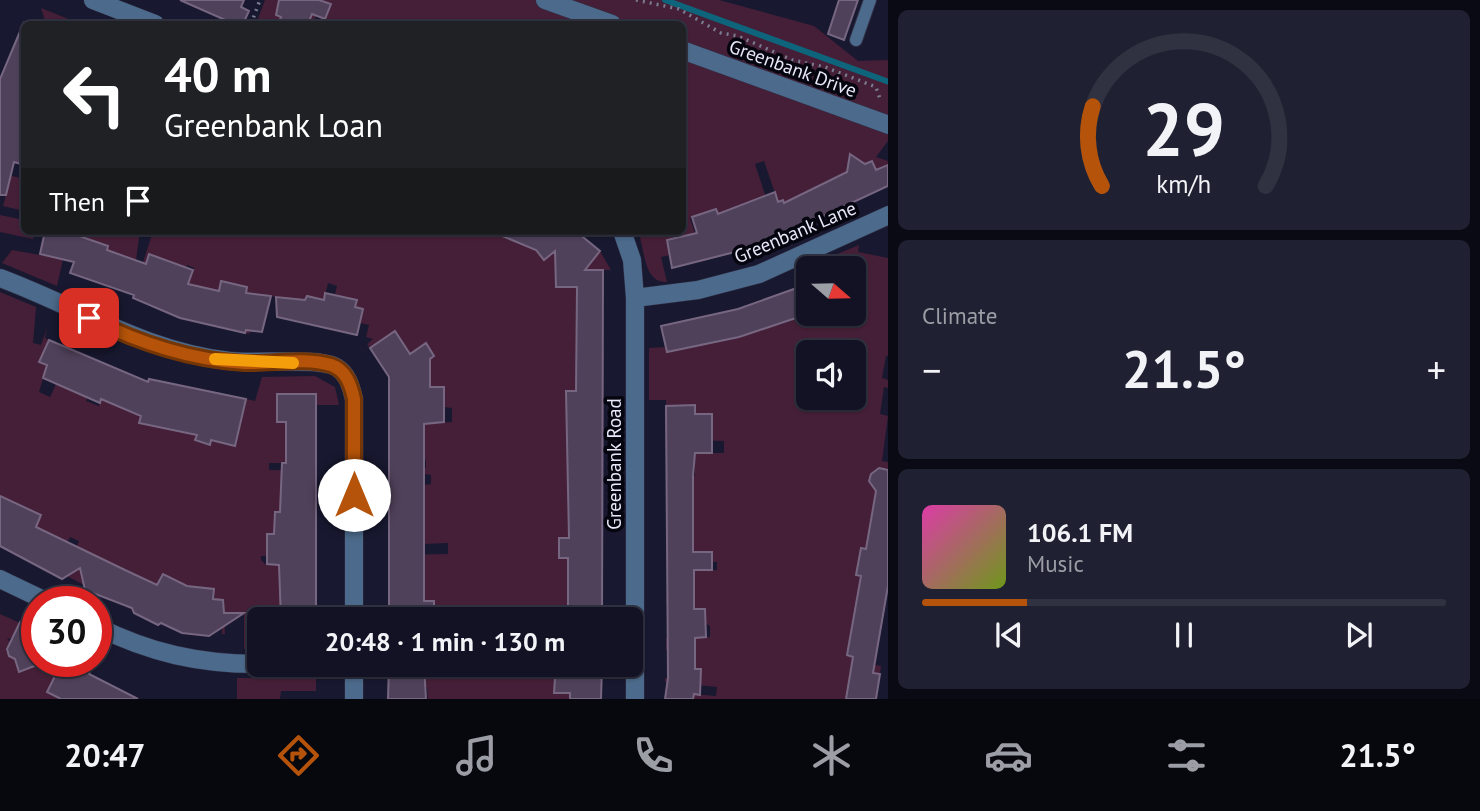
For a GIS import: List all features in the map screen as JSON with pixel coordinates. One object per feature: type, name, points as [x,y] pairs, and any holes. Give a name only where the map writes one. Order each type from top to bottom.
[{"type":"street","points":[[93,0],[147,21]]},
{"type":"street","points":[[545,0],[604,21]]},
{"type":"street","name":"Greenbank Drive","points":[[686,51],[883,123]]},
{"type":"street","name":"Greenbank Lane","points":[[635,298],[698,290],[759,274],[888,215]]},
{"type":"street","name":"Greenbank Road","points":[[623,235],[632,260],[635,298],[635,699]]},
{"type":"street","points":[[0,278],[110,329],[161,346],[231,362],[317,363],[340,369],[351,386],[354,399],[354,607]]},
{"type":"street","points":[[0,579],[21,589]]},
{"type":"street","points":[[112,634],[137,646],[180,658],[219,664],[247,663]]},
{"type":"street","points":[[354,677],[354,699]]},
{"type":"lane","points":[[856,40],[870,0]]},
{"type":"path","points":[[252,21],[260,0]]},
{"type":"path","points":[[636,0],[679,9],[721,33],[738,36],[792,60],[825,67],[876,87],[883,108],[883,123]]},
{"type":"shaded area","points":[[265,0],[281,0],[276,14],[281,17],[279,21],[257,21]]},
{"type":"shaded area","points":[[296,0],[719,0],[814,26],[858,61],[888,60],[888,141],[876,157],[888,161],[888,167],[876,170],[872,161],[862,166],[849,162],[850,171],[813,189],[811,204],[818,219],[814,221],[802,195],[784,203],[782,200],[778,202],[764,161],[755,164],[771,213],[755,214],[750,201],[733,208],[739,225],[721,226],[716,209],[690,218],[704,261],[700,262],[694,234],[667,240],[670,255],[661,257],[667,282],[659,281],[649,271],[639,235],[686,235],[686,21],[324,21],[331,5],[322,1],[314,21],[309,20]]},
{"type":"shaded area","points":[[41,8],[71,20],[70,21],[45,21]]},
{"type":"shaded area","points":[[0,173],[21,178],[21,210],[3,206],[10,180]]},
{"type":"shaded area","points":[[0,215],[21,219],[21,235],[34,235],[33,239],[0,232]]},
{"type":"shaded area","points":[[68,235],[57,286],[2,263],[12,250],[57,258],[62,237]]},
{"type":"shaded area","points":[[81,235],[139,235],[136,260],[127,257],[124,263],[105,257],[108,245],[86,238],[79,248]]},
{"type":"shaded area","points":[[152,235],[499,235],[522,244],[526,235],[529,235],[533,247],[543,259],[557,250],[584,272],[600,251],[611,270],[603,270],[603,277],[556,278],[557,287],[577,287],[586,355],[604,355],[604,361],[576,362],[576,389],[586,389],[586,398],[604,398],[604,401],[566,401],[566,437],[578,437],[569,487],[569,538],[559,558],[603,558],[603,563],[586,563],[568,602],[602,602],[602,607],[400,607],[389,601],[423,558],[389,555],[448,554],[448,543],[424,544],[424,485],[431,484],[431,475],[389,468],[426,468],[426,460],[389,425],[452,422],[452,408],[444,407],[444,387],[389,387],[388,381],[407,374],[434,355],[426,343],[410,354],[395,332],[370,348],[367,344],[373,339],[366,337],[369,325],[360,323],[363,309],[355,307],[356,301],[333,302],[337,286],[328,283],[324,300],[307,296],[304,308],[284,298],[262,295],[256,302],[252,331],[248,334],[245,333],[248,319],[221,281],[217,299],[192,285],[190,292],[186,291],[194,268],[187,265],[181,283],[175,264],[150,254],[132,297]]},
{"type":"shaded area","points":[[859,245],[858,252],[888,258],[888,356],[882,378],[888,380],[888,388],[884,387],[880,414],[888,416],[882,461],[888,462],[888,470],[873,472],[869,481],[877,484],[875,496],[888,499],[888,508],[874,505],[876,550],[861,548],[856,575],[888,581],[888,590],[860,585],[847,655],[875,660],[875,665],[881,666],[880,674],[851,669],[846,699],[693,699],[694,694],[716,696],[717,687],[665,682],[665,678],[701,678],[701,669],[695,669],[695,651],[666,650],[666,638],[710,637],[710,626],[682,609],[682,601],[666,601],[666,598],[694,597],[694,570],[717,570],[717,562],[712,562],[712,552],[693,552],[692,494],[666,493],[666,476],[695,476],[695,453],[724,453],[724,441],[684,440],[695,414],[695,405],[666,406],[666,400],[649,400],[649,348],[666,347],[667,352],[722,340],[730,311],[739,337],[765,329],[757,303],[769,298],[779,325],[796,319],[796,326],[866,326],[866,256],[835,256]]},
{"type":"shaded area","points":[[0,292],[36,307],[33,343],[41,345],[47,328],[45,338],[49,340],[40,361],[47,365],[39,392],[50,397],[56,384],[100,364],[86,401],[99,406],[103,395],[148,382],[139,423],[156,427],[164,409],[177,431],[197,435],[195,440],[209,419],[215,392],[218,392],[208,439],[235,445],[246,399],[255,401],[262,377],[315,376],[335,387],[339,405],[316,405],[316,394],[277,394],[277,422],[300,422],[300,430],[316,430],[316,435],[286,435],[286,463],[269,463],[269,470],[317,471],[317,476],[286,476],[280,503],[300,504],[300,512],[275,512],[275,521],[281,521],[281,534],[267,535],[267,550],[316,551],[316,554],[261,556],[261,560],[265,564],[282,564],[279,591],[316,593],[316,604],[247,607],[247,649],[244,649],[244,613],[224,613],[225,634],[222,634],[214,589],[191,586],[184,630],[173,629],[178,610],[170,605],[181,583],[163,574],[157,586],[146,581],[132,610],[126,607],[140,578],[84,585],[67,576],[79,550],[76,548],[79,541],[70,537],[66,544],[34,529],[41,515],[0,496]]},
{"type":"shaded area","points":[[0,614],[20,623],[12,638],[7,639],[10,642],[6,651],[15,659],[18,669],[21,669],[21,677],[54,677],[47,691],[61,699],[0,699]]},
{"type":"shaded area","points":[[425,677],[566,677],[555,681],[557,693],[601,694],[602,699],[428,699],[427,687],[388,687],[388,683],[426,683]]},
{"type":"shaded area","points":[[237,678],[316,678],[316,691],[281,691],[280,699],[237,699]]},
{"type":"building","points":[[180,0],[244,0],[241,7],[249,11],[244,21],[227,21]]},
{"type":"building","points":[[279,0],[319,0],[331,4],[325,19],[312,14],[309,21],[279,21],[281,17],[276,15]]},
{"type":"building","points":[[839,0],[858,0],[844,40],[828,34]]},
{"type":"building","points":[[21,29],[21,164],[14,162],[6,195],[0,195],[0,79]]},
{"type":"building","points":[[850,154],[865,164],[872,161],[876,170],[888,165],[888,186],[789,232],[735,252],[672,268],[667,240],[697,233],[692,217],[716,209],[718,214],[775,192],[778,202],[783,200],[784,203],[847,172]]},
{"type":"building","points":[[44,235],[79,235],[108,246],[107,250],[146,264],[149,254],[193,270],[188,284],[219,291],[221,281],[247,287],[246,293],[271,296],[262,332],[246,330],[245,333],[180,318],[133,298],[134,295],[70,273],[74,262],[40,254]]},
{"type":"building","points":[[500,235],[580,235],[600,251],[585,270],[603,270],[602,607],[568,607],[568,558],[559,558],[559,538],[569,538],[566,391],[576,391],[577,287],[556,287],[555,251],[544,260],[536,250]]},
{"type":"building","points":[[796,288],[796,318],[739,337],[667,352],[661,326],[738,309]]},
{"type":"building","points":[[325,293],[357,300],[355,307],[363,309],[357,335],[277,317],[276,297],[305,300],[307,296],[324,300]]},
{"type":"building","points":[[395,331],[410,354],[426,343],[434,356],[430,359],[430,387],[444,387],[444,422],[424,424],[424,601],[434,601],[434,607],[389,607],[389,377],[370,348]]},
{"type":"building","points":[[49,340],[148,382],[149,379],[246,399],[235,446],[211,440],[210,445],[195,440],[197,435],[139,423],[141,416],[101,399],[100,403],[43,378],[47,365],[39,362]]},
{"type":"building","points":[[277,394],[316,394],[316,607],[281,607],[279,565],[267,564],[267,534],[274,534],[275,512],[280,512],[282,463],[286,463],[286,422],[277,422]]},
{"type":"building","points":[[695,405],[695,414],[712,414],[712,453],[695,453],[693,476],[693,552],[712,552],[712,570],[694,570],[694,609],[705,609],[706,637],[695,638],[695,669],[701,669],[700,695],[694,694],[693,699],[665,699],[668,678],[666,406]]},
{"type":"building","points":[[879,468],[888,470],[888,586],[873,673],[880,674],[876,699],[846,699],[853,657],[847,655],[861,576],[856,575],[861,548],[866,549],[876,491],[869,481],[871,474]]},
{"type":"building","points":[[0,496],[41,515],[36,527],[125,570],[157,585],[163,574],[187,586],[214,589],[213,599],[223,600],[224,613],[244,613],[209,636],[182,633],[161,623],[158,625],[134,613],[132,608],[112,600],[112,586],[84,586],[80,568],[62,579],[0,546]]},
{"type":"building","points":[[21,622],[21,671],[19,672],[15,659],[9,656],[7,649]]},
{"type":"building","points":[[54,677],[95,677],[138,699],[61,699],[47,692]]},
{"type":"building","points":[[389,677],[425,677],[426,699],[388,699]]},
{"type":"building","points":[[602,677],[601,699],[570,699],[570,693],[554,693],[555,678]]},
{"type":"waterway","points":[[665,0],[888,82]]},
{"type":"slow traffic","points":[[215,359],[244,363],[293,363]]},
{"type":"route","points":[[89,318],[146,342],[212,359],[244,363],[317,363],[340,369],[351,386],[354,399],[354,495]]}]
